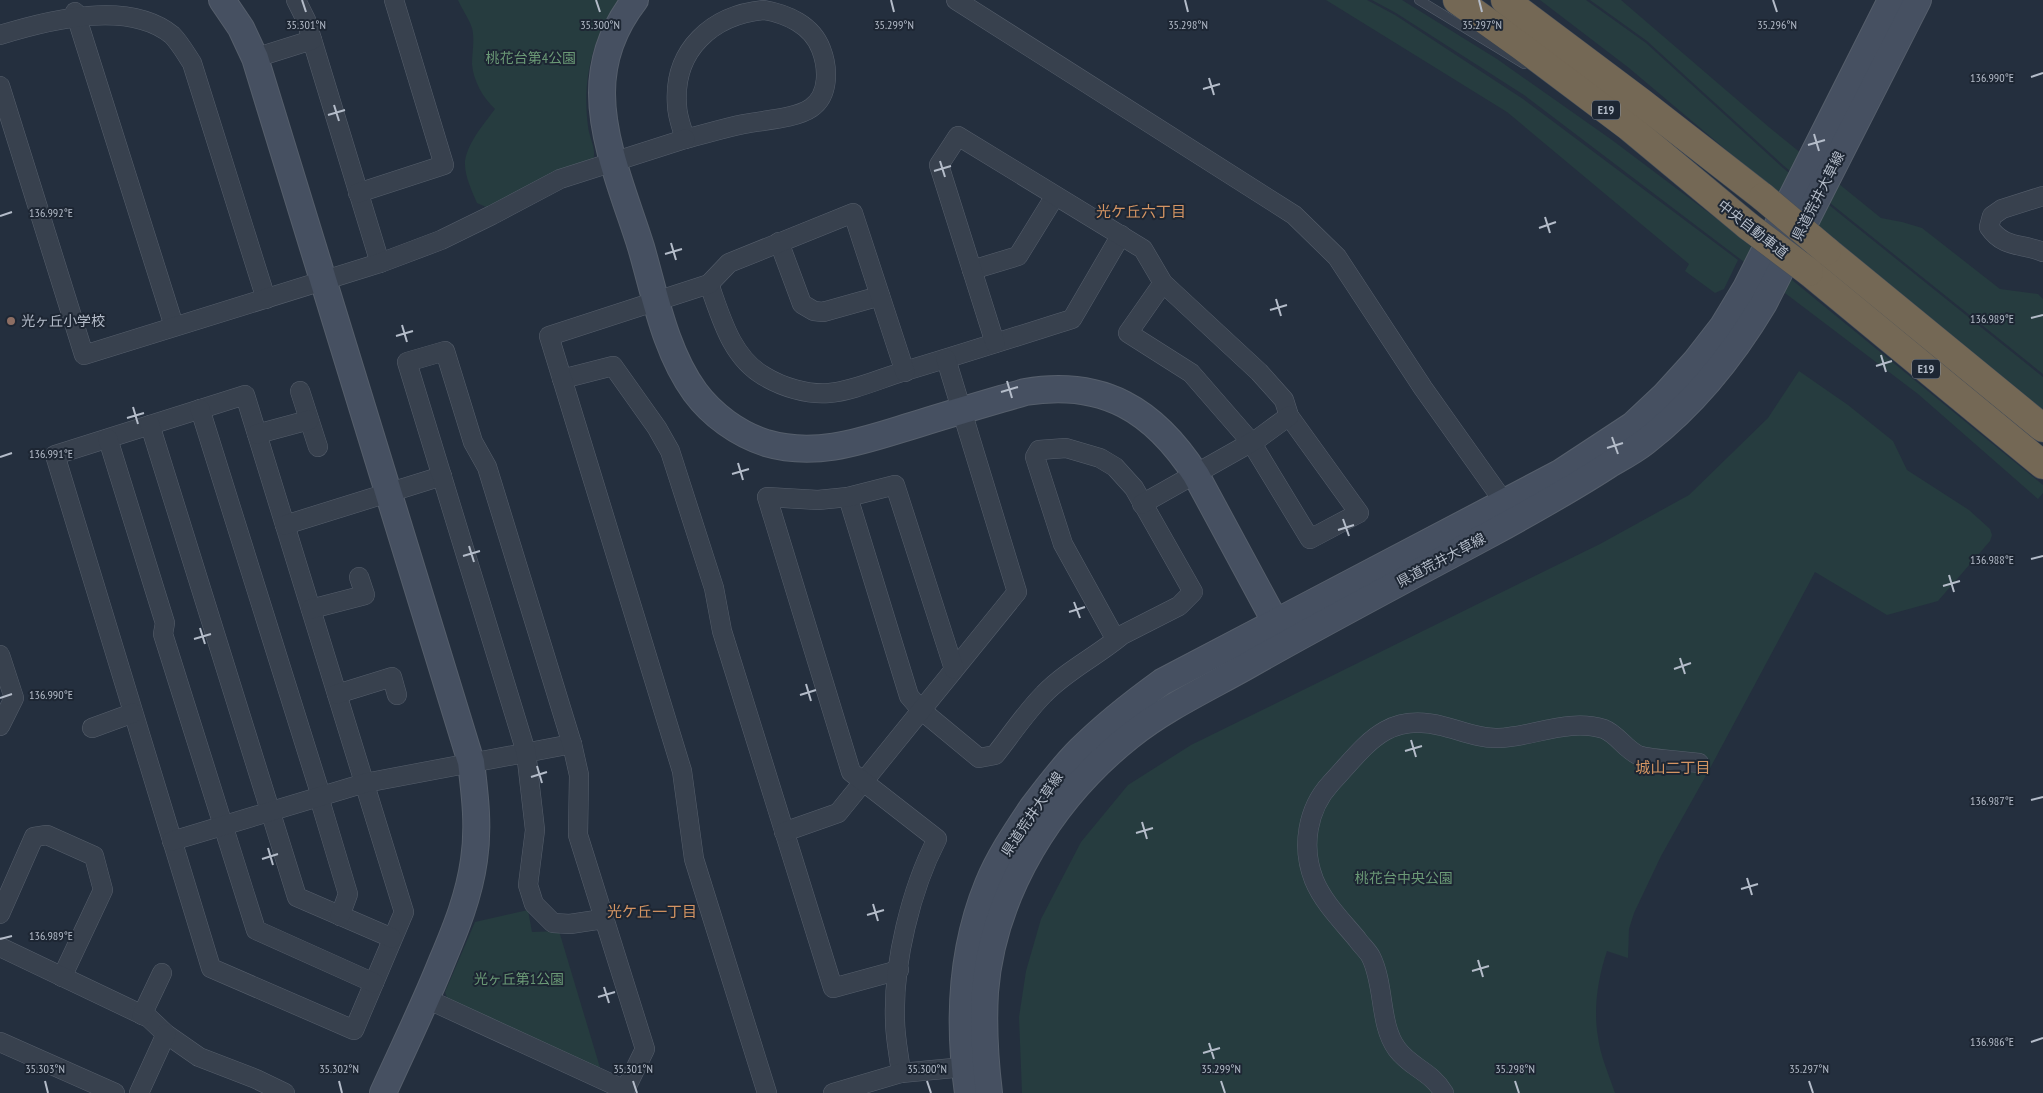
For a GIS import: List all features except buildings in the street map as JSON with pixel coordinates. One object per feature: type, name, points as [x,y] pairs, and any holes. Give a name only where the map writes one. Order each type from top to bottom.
[{"type":"highway","name":"中央自動車道","points":[[1457,0],[1629,127],[1748,226],[1809,272],[2043,465]]},
{"type":"highway","name":"E19","points":[[1505,0],[1540,24],[1763,197],[2043,428]]},
{"type":"main road","points":[[222,0],[241,28],[255,58],[471,762],[477,832],[469,886],[462,912],[427,998],[383,1093]]},
{"type":"main road","points":[[635,0],[613,37],[604,71],[602,94],[604,123],[614,162],[671,348],[695,392],[710,409],[729,425],[766,443],[803,449],[845,446],[962,410],[1046,388],[1075,389],[1103,394],[1129,406],[1144,416],[1180,450],[1196,475],[1281,632]]},
{"type":"main road","name":"県道荒井大草線","points":[[989,1093],[984,1020],[990,960],[999,924],[1012,888],[1028,855],[1069,794],[1094,766],[1132,734],[1281,632],[1504,502],[1560,473],[1633,425],[1666,395],[1723,326],[1746,288],[1891,0]]},
{"type":"main road","name":"県道荒井大草線","points":[[968,1093],[964,1067],[962,1020],[964,988],[976,920],[988,884],[1007,846],[1063,768],[1120,714],[1162,682],[1281,632],[1569,491],[1645,442],[1710,380],[1742,340],[1764,303],[1918,0]]},
{"type":"street","points":[[296,0],[306,20],[380,263]]},
{"type":"street","points":[[358,193],[444,165],[394,0]]},
{"type":"street","points":[[956,0],[1294,215],[1337,257],[1424,388],[1504,502]]},
{"type":"street","points":[[0,34],[75,12],[106,7],[127,9],[152,19],[172,34],[192,63],[266,299]]},
{"type":"street","points":[[0,86],[84,355],[380,263],[441,240],[560,179],[685,139],[743,124],[802,113],[812,107],[820,97],[826,83],[826,62],[820,45],[810,32],[796,21],[781,13],[764,10],[745,12],[728,18],[711,28],[687,56],[680,74],[677,106],[685,139]]},
{"type":"street","points":[[75,12],[174,326]]},
{"type":"street","points":[[255,58],[312,40]]},
{"type":"street","points":[[995,343],[939,165],[958,136],[1142,249],[1163,283],[1259,372],[1284,400],[1289,416],[1359,512],[1310,540],[1251,442],[1191,373],[1128,333],[1163,283]]},
{"type":"street","points":[[972,270],[1018,256],[1055,196]]},
{"type":"street","points":[[2043,196],[2002,209],[1992,216],[1989,227],[1996,237],[2015,245],[2043,252]]},
{"type":"street","points":[[768,1093],[694,859],[682,771],[549,336],[709,284],[729,263],[853,213],[905,372]]},
{"type":"street","points":[[709,284],[724,326],[740,355],[763,376],[807,391],[829,393],[905,372],[1072,319],[1121,235]]},
{"type":"street","points":[[779,242],[802,304],[814,311],[823,312],[880,296]]},
{"type":"street","points":[[427,998],[629,1091],[645,1049],[578,835],[579,775],[572,744],[487,467],[473,442],[446,351],[407,362],[526,752],[535,830],[528,885],[534,904],[553,923],[570,924],[604,919]]},
{"type":"street","points":[[784,832],[838,813],[1017,592],[946,359]]},
{"type":"street","points":[[562,379],[613,366],[657,428],[670,451],[714,588],[722,631],[833,988],[899,970]]},
{"type":"street","points":[[300,391],[318,448]]},
{"type":"street","points":[[245,395],[404,912],[354,1030],[211,968],[55,455],[150,425],[245,395]]},
{"type":"street","points":[[200,409],[320,797],[348,894],[340,916]]},
{"type":"street","points":[[1142,504],[1196,475],[1251,442],[1289,416]]},
{"type":"street","points":[[257,434],[308,420]]},
{"type":"street","points":[[150,425],[297,897],[392,938]]},
{"type":"street","points":[[108,438],[164,623],[163,634],[256,930],[374,983]]},
{"type":"street","points":[[848,497],[909,696],[921,710],[979,758],[996,755],[1043,694],[1064,676],[1116,640],[1179,606],[1193,592],[1134,488],[1115,467],[1100,458],[1066,448],[1039,450],[1035,457],[1063,544],[1116,640]]},
{"type":"street","points":[[285,525],[442,476]]},
{"type":"street","points":[[902,1073],[895,1020],[903,941],[917,887],[937,839],[850,772],[767,497],[818,500],[848,497],[895,485],[954,669]]},
{"type":"street","points":[[311,609],[365,595],[359,577]]},
{"type":"street","points":[[0,655],[14,698],[0,726]]},
{"type":"street","points":[[338,694],[392,677],[398,695]]},
{"type":"street","points":[[92,728],[133,713]]},
{"type":"street","points":[[1444,1093],[1430,1075],[1407,1061],[1396,1047],[1389,1033],[1378,976],[1370,956],[1335,912],[1315,881],[1308,861],[1307,846],[1311,818],[1323,792],[1370,740],[1409,721],[1428,722],[1496,738],[1518,736],[1556,727],[1594,728],[1606,730],[1638,755],[1699,763]]},
{"type":"street","points":[[172,841],[365,783],[572,744]]},
{"type":"street","points":[[0,914],[34,837],[47,835],[94,856],[103,890],[62,977]]},
{"type":"street","points":[[0,947],[149,1018],[166,1034],[199,1056],[256,1078],[284,1093]]},
{"type":"street","points":[[142,1015],[162,973]]},
{"type":"street","points":[[139,1093],[166,1034]]},
{"type":"street","points":[[0,1042],[114,1093]]},
{"type":"street","points":[[833,1093],[902,1073],[964,1067]]},
{"type":"lane","points":[[1419,0],[1532,69]]},
{"type":"lane","points":[[1513,0],[1540,24]]},
{"type":"lane","points":[[1548,78],[1629,127]]},
{"type":"green space","name":"桃花台第4公園","points":[[458,0],[618,0],[596,45],[588,76],[586,109],[594,152],[593,160],[556,172],[486,207],[477,203],[467,177],[465,161],[473,140],[495,109],[483,94],[474,76],[472,64],[473,32]]},
{"type":"green space","points":[[1326,0],[1367,0],[1395,15],[1523,99],[1738,260],[1724,289],[1715,293],[1685,271],[1689,264],[1507,112]]},
{"type":"green space","points":[[1372,0],[1402,0],[1497,59],[1612,140],[1721,222],[2043,485],[2043,493],[2038,499],[1918,394],[1524,95],[1396,13]]},
{"type":"green space","points":[[1540,0],[1586,0],[1646,43],[1783,168],[2043,377],[2043,412],[1870,271],[1629,68]]},
{"type":"green space","points":[[1590,0],[1621,0],[1770,128],[1881,218],[1922,228],[2000,289],[2038,294],[2043,299],[2043,374],[1784,166],[1647,41]]},
{"type":"green space","name":"桃花台中央公園","points":[[1799,371],[1848,405],[1893,441],[1907,470],[1969,510],[1990,529],[1992,535],[1990,541],[1938,601],[1887,615],[1815,572],[1661,856],[1634,913],[1629,929],[1628,958],[1607,951],[1597,994],[1596,1016],[1599,1044],[1615,1093],[1022,1093],[1019,1017],[1026,971],[1041,919],[1081,842],[1128,785],[1191,745],[1600,544],[1689,495],[1768,418]]},
{"type":"green space","name":"光ヶ丘第1公園","points":[[528,910],[532,932],[559,931],[601,1071],[447,998],[445,992],[475,922]]},
{"type":"place","name":"光ヶ丘小学校","points":[[11,321]]},
{"type":"district","name":"光ケ丘六丁目","points":[[1141,212]]},
{"type":"district","name":"城山二丁目","points":[[1673,768]]},
{"type":"district","name":"光ケ丘一丁目","points":[[652,912]]}]
